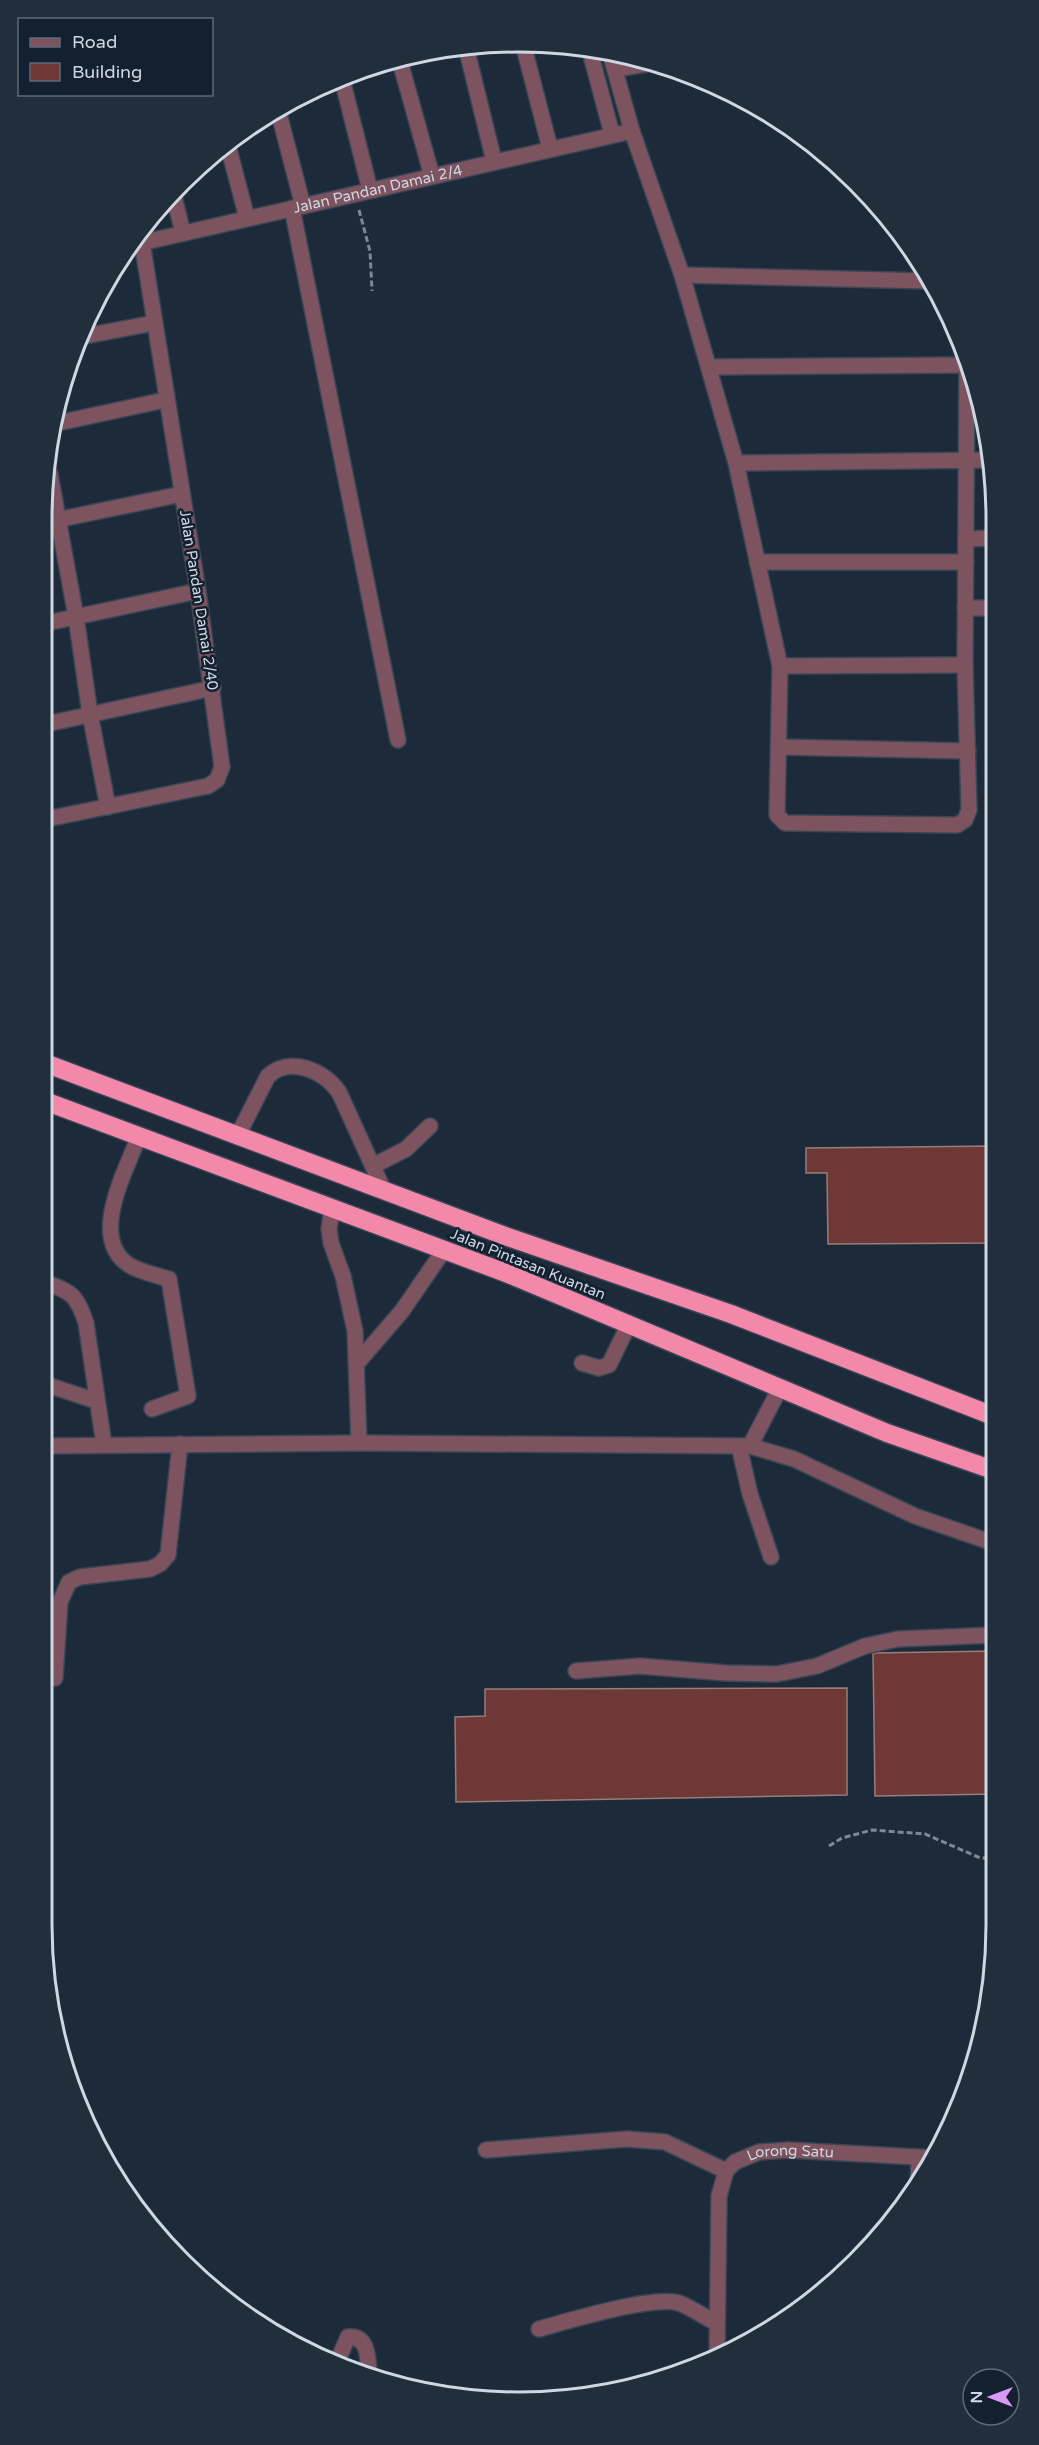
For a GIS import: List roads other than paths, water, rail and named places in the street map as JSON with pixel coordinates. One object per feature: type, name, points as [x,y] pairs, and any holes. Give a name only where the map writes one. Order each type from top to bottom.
[{"type":"highway","name":"Jalan Pintasan Kuantan","points":[[52,1066],[508,1237],[731,1314],[986,1413]]},
{"type":"highway","name":"Jalan Pintasan Kuantan","points":[[52,1104],[444,1250],[629,1323],[887,1433],[986,1467]]},
{"type":"street","points":[[525,52],[550,148]]},
{"type":"street","points":[[468,55],[494,161]]},
{"type":"street","points":[[592,58],[612,134]]},
{"type":"street","points":[[613,61],[632,131],[682,275],[736,463],[780,666],[777,815],[785,823],[957,825],[965,820],[969,810],[965,608],[967,386]]},
{"type":"street","points":[[615,69],[633,66]]},
{"type":"street","points":[[402,67],[432,176]]},
{"type":"street","points":[[344,87],[370,190]]},
{"type":"street","points":[[280,119],[398,740]]},
{"type":"street","name":"Jalan Pandan Damai 2/4","points":[[144,242],[632,131]]},
{"type":"street","points":[[230,153],[247,218]]},
{"type":"street","points":[[176,204],[183,233]]},
{"type":"street","name":"Jalan Pandan Damai 2/40","points":[[52,818],[208,786],[217,780],[222,766],[198,591],[154,323],[138,250]]},
{"type":"street","points":[[682,275],[921,281]]},
{"type":"street","points":[[91,335],[154,323]]},
{"type":"street","points":[[709,367],[960,363]]},
{"type":"street","points":[[62,422],[165,400]]},
{"type":"street","points":[[736,463],[983,460]]},
{"type":"street","points":[[53,491],[108,807]]},
{"type":"street","points":[[52,521],[182,494]]},
{"type":"street","points":[[966,538],[986,538]]},
{"type":"street","points":[[757,562],[966,562]]},
{"type":"street","points":[[52,622],[198,591]]},
{"type":"street","points":[[965,608],[986,608]]},
{"type":"street","points":[[780,666],[966,665]]},
{"type":"street","points":[[52,723],[213,688]]},
{"type":"street","points":[[778,747],[968,751]]},
{"type":"street","points":[[237,1137],[268,1076],[276,1068],[304,1067],[321,1075],[339,1092],[384,1191]]},
{"type":"street","points":[[373,1166],[405,1149],[430,1126]]},
{"type":"street","points":[[139,1136],[111,1213],[112,1244],[116,1254],[130,1266],[169,1279],[188,1396],[152,1409]]},
{"type":"street","points":[[332,1208],[329,1228],[331,1243],[343,1276],[356,1331],[358,1443]]},
{"type":"street","points":[[358,1362],[402,1311],[444,1250]]},
{"type":"street","points":[[52,1285],[71,1293],[80,1305],[86,1323],[104,1444]]},
{"type":"street","points":[[582,1363],[599,1368],[609,1365],[629,1323]]},
{"type":"street","points":[[52,1386],[96,1401]]},
{"type":"street","points":[[771,1557],[750,1494],[745,1446],[780,1388]]},
{"type":"street","points":[[52,1446],[358,1443],[745,1446],[794,1459],[915,1516],[986,1541]]},
{"type":"street","points":[[55,1678],[60,1602],[69,1582],[80,1577],[150,1569],[160,1564],[168,1556],[180,1444]]},
{"type":"street","points":[[576,1671],[640,1666],[726,1673],[777,1674],[817,1666],[865,1646],[898,1639],[986,1635]]},
{"type":"street","points":[[486,2150],[594,2140],[665,2142],[726,2171]]},
{"type":"street","name":"Lorong Satu","points":[[717,2348],[719,2196],[726,2171],[744,2156],[759,2152],[789,2150],[925,2158]]},
{"type":"street","points":[[919,2167],[920,2158]]},
{"type":"street","points":[[539,2329],[606,2310],[666,2303],[678,2303],[716,2323]]},
{"type":"street","points":[[340,2356],[348,2337],[355,2336],[366,2348],[368,2368]]}]
